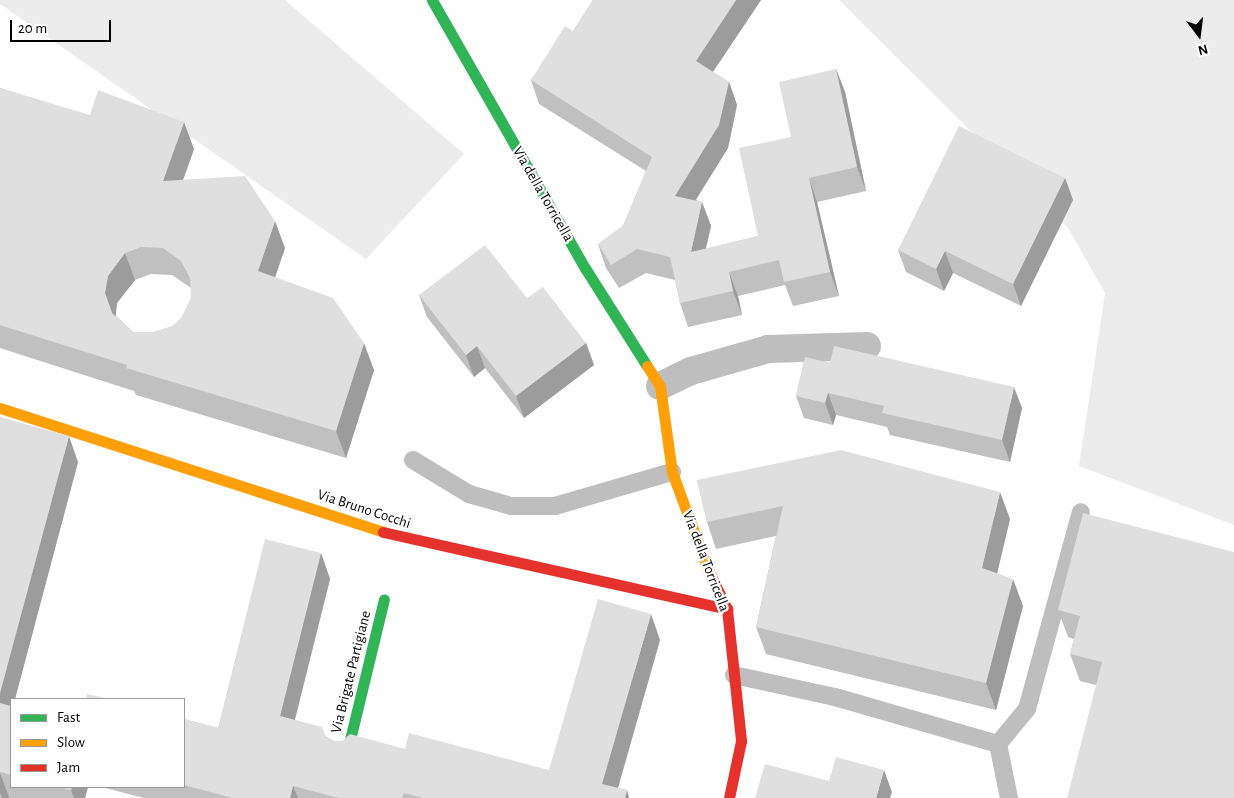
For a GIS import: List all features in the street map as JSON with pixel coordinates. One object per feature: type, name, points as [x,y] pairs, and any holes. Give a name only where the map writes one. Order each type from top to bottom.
[{"type":"street","name":"Via della Torricella","points":[[432,0],[585,268],[660,386],[672,472],[704,561],[727,609],[741,741],[728,798]]},
{"type":"street","points":[[660,386],[691,371],[768,349],[867,346]]},
{"type":"street","name":"Via Bruno Cocchi","points":[[0,408],[116,443],[400,537],[727,609]]},
{"type":"street","name":"Via Brigate Partigiane","points":[[347,752],[384,599]]},
{"type":"lane","points":[[413,460],[469,494],[511,506],[555,506],[672,472]]},
{"type":"lane","points":[[998,744],[1027,709],[1081,512]]},
{"type":"lane","points":[[734,675],[835,697],[998,744]]},
{"type":"lane","points":[[998,744],[1009,798]]},
{"type":"shaded area","points":[[0,0],[285,0],[464,154],[366,259],[0,4]]},
{"type":"shaded area","points":[[839,0],[1234,0],[1234,525],[1079,466],[1105,293],[1068,228]]},
{"type":"building","points":[[593,0],[736,0],[696,61],[729,82],[719,125],[675,196],[702,202],[691,252],[758,236],[739,148],[791,137],[779,82],[836,69],[857,167],[809,178],[830,272],[784,282],[779,260],[729,272],[733,291],[680,303],[670,257],[637,249],[611,265],[598,244],[623,226],[652,157],[531,80],[565,26],[573,31]]},
{"type":"building","points":[[0,88],[90,115],[98,90],[184,122],[163,181],[245,176],[275,221],[258,271],[333,298],[364,343],[336,431],[126,368],[127,365],[0,325]],"holes":[[[141,247],[163,248],[181,261],[190,278],[191,298],[182,317],[173,326],[154,332],[133,332],[112,313],[105,293],[108,276],[125,253]]]},
{"type":"building","points":[[959,126],[1065,178],[1013,284],[945,251],[936,269],[898,250]]},
{"type":"building","points":[[485,245],[527,298],[543,287],[586,343],[516,396],[477,346],[466,355],[419,295]]},
{"type":"building","points":[[834,346],[1014,387],[1002,440],[882,413],[884,406],[828,393],[825,403],[796,396],[805,357],[830,363]]},
{"type":"building","points":[[0,417],[69,436],[0,693]]},
{"type":"building","points":[[841,450],[1000,492],[982,568],[1013,579],[986,683],[756,627],[783,506],[707,522],[697,480]]},
{"type":"building","points":[[1083,513],[1234,552],[1234,798],[1067,798],[1102,662],[1070,654],[1080,616],[1058,610]]},
{"type":"building","points":[[265,539],[321,553],[280,716],[322,727],[326,737],[334,741],[342,741],[350,734],[405,749],[409,733],[549,770],[598,599],[651,614],[602,784],[627,790],[625,798],[423,798],[404,793],[402,798],[339,798],[293,786],[290,798],[233,798],[185,785],[185,719],[218,728]]},
{"type":"building","points":[[87,694],[105,698],[86,698]]},
{"type":"building","points":[[0,703],[10,706],[10,775],[0,772]]},
{"type":"building","points":[[836,757],[884,770],[876,798],[755,798],[765,764],[829,781]]},
{"type":"traffic: fast","points":[[432,0],[585,268],[647,366]]},
{"type":"traffic: fast","points":[[347,752],[384,599]]},
{"type":"traffic: slow","points":[[647,366],[660,386],[672,472],[708,570]]},
{"type":"traffic: slow","points":[[0,408],[383,532]]},
{"type":"traffic: jam","points":[[383,532],[727,609]]},
{"type":"traffic: jam","points":[[708,570],[727,609],[741,741],[729,798]]}]
